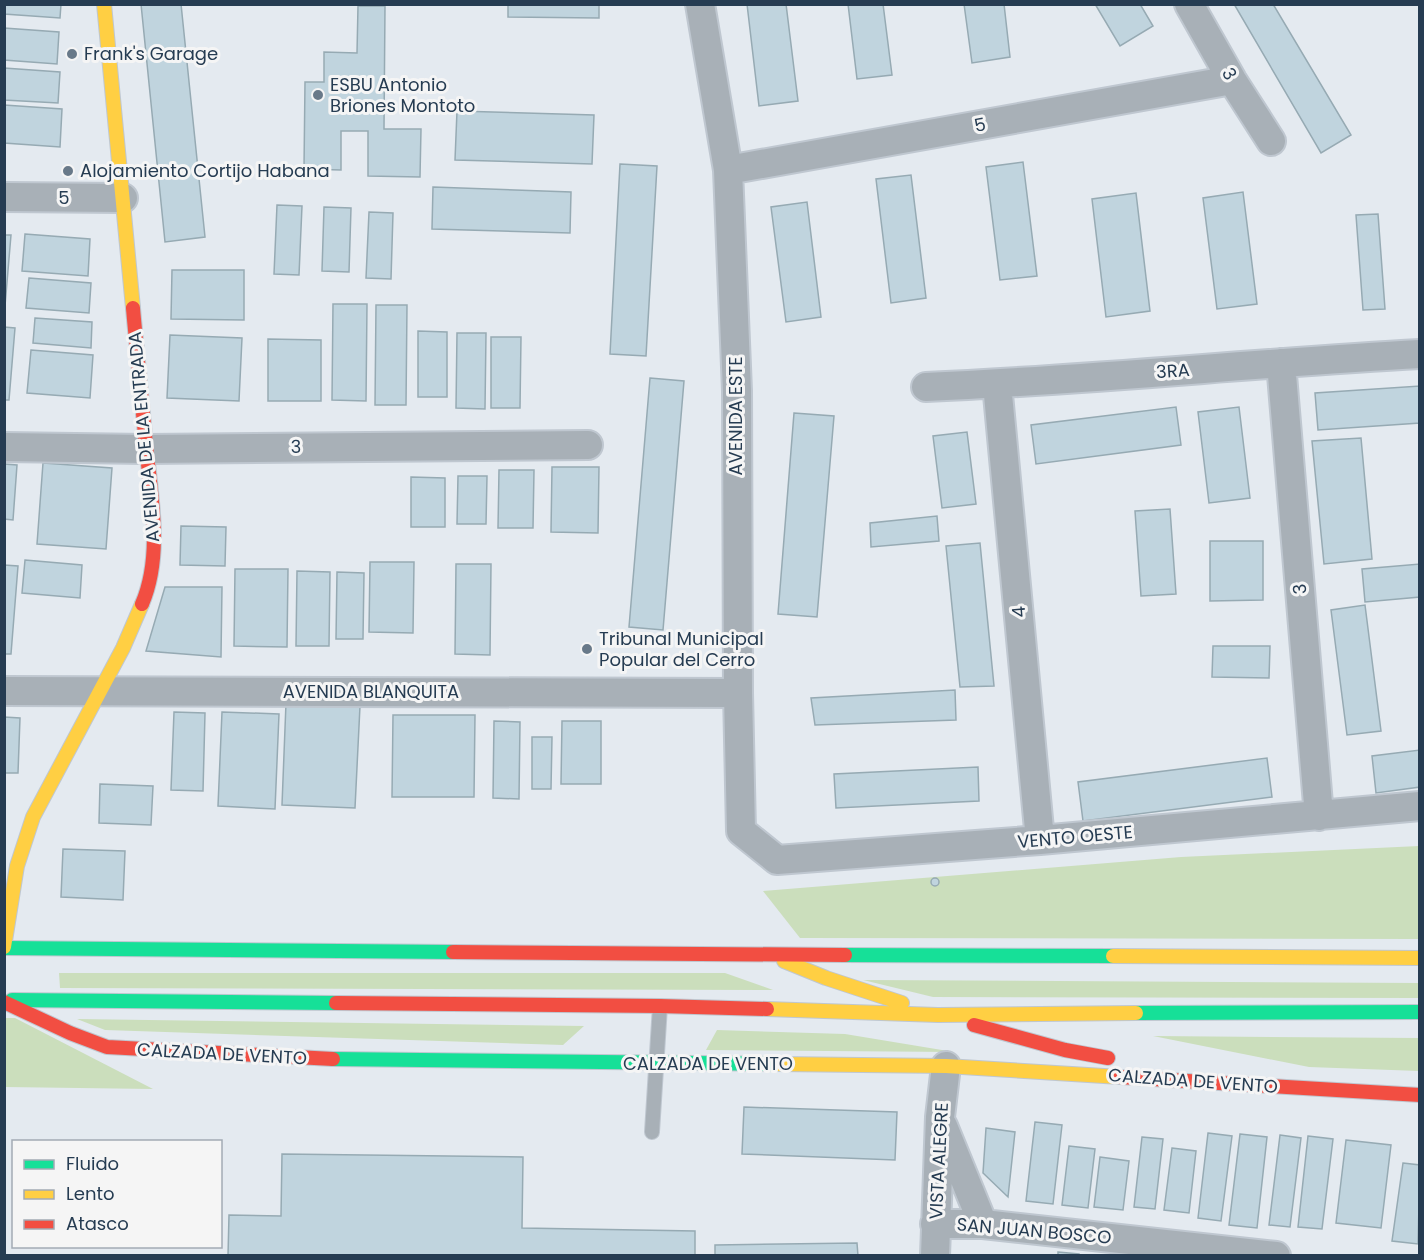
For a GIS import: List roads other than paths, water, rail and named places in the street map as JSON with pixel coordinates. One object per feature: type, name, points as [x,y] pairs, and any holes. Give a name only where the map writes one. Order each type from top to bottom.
[{"type":"main road","name":"AVENIDA DE LA ENTRADA","points":[[4,947],[17,866],[33,817],[98,691],[123,648],[146,594],[154,548],[104,4]]},
{"type":"main road","points":[[4,947],[58,950],[1419,958]]},
{"type":"main road","points":[[767,954],[826,978],[938,1015],[1065,1050],[1122,1060]]},
{"type":"main road","name":"CALZADA DE VENTO","points":[[4,1001],[660,1006],[938,1015],[1176,1011],[1419,1012]]},
{"type":"main road","name":"CALZADA DE VENTO","points":[[4,1001],[70,1033],[107,1047],[306,1059],[946,1066],[1419,1095]]},
{"type":"main road","points":[[1156,1066],[1293,1088]]},
{"type":"street","name":"AVENIDA ESTE","points":[[700,4],[728,170],[737,379],[741,831]]},
{"type":"street","name":"3","points":[[1189,4],[1232,80],[1271,141]]},
{"type":"street","name":"5","points":[[728,170],[1232,80]]},
{"type":"street","name":"5","points":[[4,197],[123,198]]},
{"type":"street","name":"3RA","points":[[926,387],[998,384],[1300,360],[1419,354]]},
{"type":"street","name":"3","points":[[1281,363],[1319,816]]},
{"type":"street","name":"4","points":[[998,384],[1040,840]]},
{"type":"street","name":"3","points":[[4,447],[588,445]]},
{"type":"street","name":"AVENIDA BLANQUITA","points":[[4,691],[738,693]]},
{"type":"street","name":"VENTO OESTE","points":[[741,831],[777,860],[1040,840],[1419,806]]},
{"type":"street","name":"VISTA ALEGRE","points":[[935,1256],[940,1117],[946,1066]]},
{"type":"street","points":[[940,1117],[983,1224]]},
{"type":"street","name":"SAN JUAN BOSCO","points":[[935,1224],[983,1224],[1276,1256]]},
{"type":"lane","points":[[652,1131],[660,1006]]},
{"type":"place","name":"Frank's Garage","points":[[72,54]]},
{"type":"place","name":"ESBU Antonio Briones Montoto","points":[[318,95]]},
{"type":"place","name":"Alojamiento Cortijo Habana","points":[[68,171]]},
{"type":"place","name":"Tribunal Municipal Popular del Cerro","points":[[587,649]]}]
